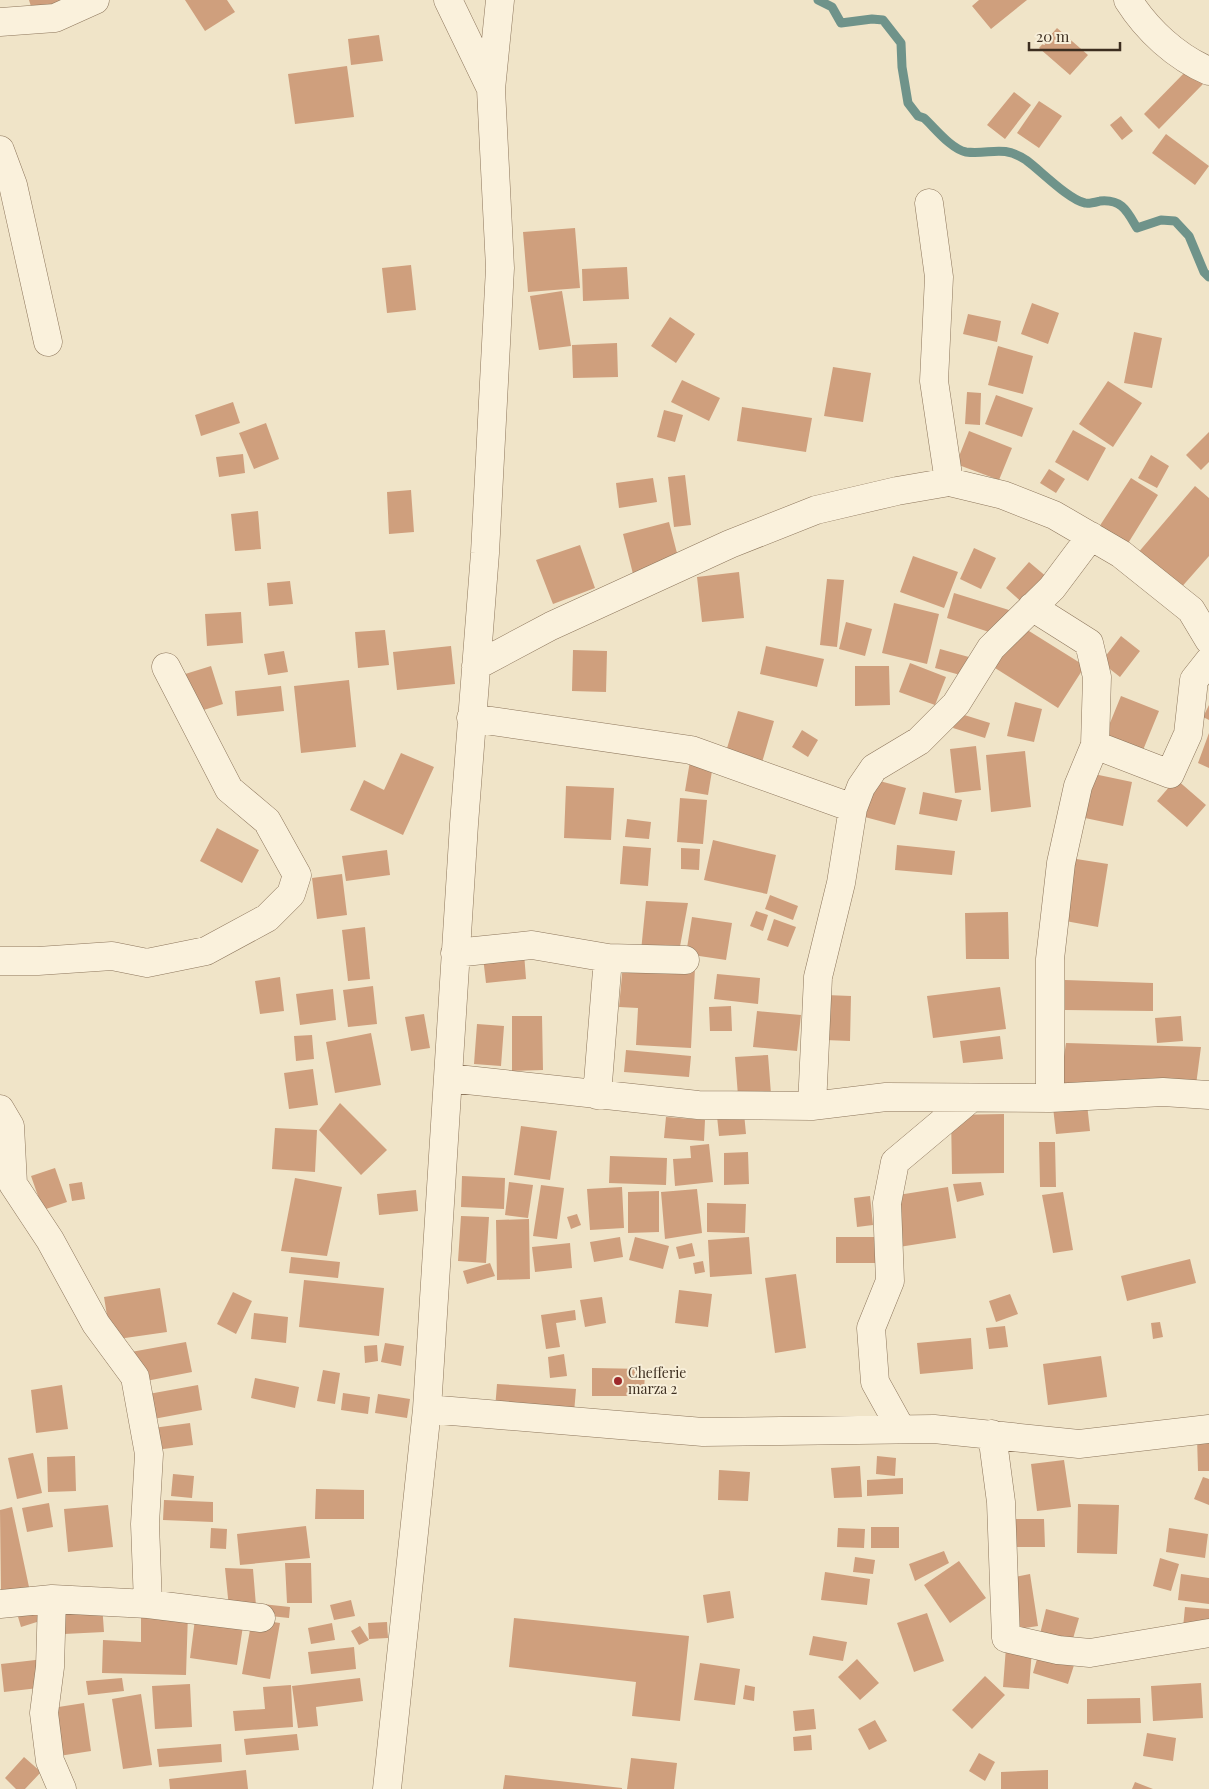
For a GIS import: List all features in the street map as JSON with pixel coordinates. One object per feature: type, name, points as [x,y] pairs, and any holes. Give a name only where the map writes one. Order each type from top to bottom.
[{"type":"street","points":[[0,22],[55,18],[95,0]]},
{"type":"street","points":[[448,0],[491,88]]},
{"type":"street","points":[[387,1789],[427,1408],[455,953],[471,718],[485,552],[500,268],[491,88],[500,0]]},
{"type":"street","points":[[1128,0],[1142,22],[1190,63],[1209,71]]},
{"type":"street","points":[[0,150],[14,185],[48,342]]},
{"type":"street","points":[[929,203],[939,277],[934,381],[949,482]]},
{"type":"street","points":[[476,666],[551,626],[730,544],[816,510],[897,491],[949,482],[1004,496],[1054,515],[1121,554],[1191,610],[1209,640]]},
{"type":"street","points":[[812,1106],[818,977],[841,883],[852,808],[862,787],[874,768],[919,742],[956,704],[990,648],[1052,588],[1090,536]]},
{"type":"street","points":[[1032,607],[1088,643],[1097,677],[1095,745],[1078,786],[1061,863],[1050,958],[1050,1098]]},
{"type":"street","points":[[1095,745],[1170,774],[1188,734],[1194,680],[1209,661]]},
{"type":"street","points":[[0,961],[38,961],[112,956],[147,964],[206,951],[267,918],[291,894],[297,875],[280,844],[267,821],[229,788],[166,667]]},
{"type":"street","points":[[471,718],[691,750],[852,808]]},
{"type":"street","points":[[455,953],[532,945],[608,958],[685,960]]},
{"type":"street","points":[[597,1095],[608,958]]},
{"type":"street","points":[[448,1078],[698,1105],[812,1106],[886,1097],[1050,1098],[1163,1092],[1209,1095]]},
{"type":"street","points":[[901,1429],[875,1382],[871,1328],[890,1281],[887,1203],[895,1162],[970,1099]]},
{"type":"street","points":[[0,1109],[10,1126],[13,1184],[50,1240],[96,1324],[135,1377],[149,1454],[145,1524],[148,1604]]},
{"type":"street","points":[[427,1408],[703,1432],[934,1428],[1079,1444],[1209,1429]]},
{"type":"street","points":[[992,1434],[1001,1502],[1006,1638],[1058,1650],[1090,1653],[1209,1633]]},
{"type":"street","points":[[52,1599],[50,1667],[44,1713],[50,1761],[62,1789]]},
{"type":"street","points":[[0,1604],[52,1599],[148,1604],[261,1618]]},
{"type":"building","points":[[29,0],[72,0],[33,13]]},
{"type":"building","points":[[185,0],[227,0],[235,12],[205,31]]},
{"type":"building","points":[[979,0],[1027,0],[991,29],[972,6]]},
{"type":"building","points":[[1057,28],[1088,55],[1070,75],[1039,48]]},
{"type":"building","points":[[379,35],[383,61],[351,65],[348,39]]},
{"type":"building","points":[[347,66],[354,117],[295,124],[288,74]]},
{"type":"building","points":[[1188,69],[1203,84],[1159,129],[1144,114]]},
{"type":"building","points":[[1014,92],[1031,105],[1005,139],[987,125]]},
{"type":"building","points":[[1039,101],[1062,116],[1039,148],[1017,133]]},
{"type":"building","points":[[1121,116],[1133,131],[1122,140],[1110,125]]},
{"type":"building","points":[[1166,134],[1209,166],[1195,185],[1152,153]]},
{"type":"building","points":[[575,228],[580,288],[528,292],[523,232]]},
{"type":"building","points":[[411,265],[416,310],[387,313],[382,268]]},
{"type":"building","points":[[627,267],[629,299],[583,301],[582,269]]},
{"type":"building","points":[[562,291],[571,346],[539,350],[530,296]]},
{"type":"building","points":[[1032,303],[1059,313],[1048,344],[1021,334]]},
{"type":"building","points":[[968,314],[1001,321],[997,342],[963,334]]},
{"type":"building","points":[[670,317],[695,334],[676,363],[651,346]]},
{"type":"building","points":[[1134,332],[1162,338],[1152,388],[1124,383]]},
{"type":"building","points":[[617,343],[618,377],[573,378],[572,345]]},
{"type":"building","points":[[998,346],[1033,356],[1023,394],[988,385]]},
{"type":"building","points":[[833,367],[871,373],[863,422],[824,416]]},
{"type":"building","points":[[682,380],[720,398],[709,421],[671,402]]},
{"type":"building","points":[[1108,381],[1142,403],[1113,447],[1079,424]]},
{"type":"building","points":[[967,392],[981,393],[980,425],[965,424]]},
{"type":"building","points":[[996,395],[1033,408],[1022,437],[985,424]]},
{"type":"building","points":[[233,402],[240,423],[201,436],[195,415]]},
{"type":"building","points":[[742,407],[812,418],[806,452],[737,441]]},
{"type":"building","points":[[664,410],[683,415],[675,442],[657,437]]},
{"type":"building","points":[[266,423],[279,459],[254,469],[239,433]]},
{"type":"building","points":[[1073,430],[1106,448],[1088,481],[1055,462]]},
{"type":"building","points":[[969,431],[1012,448],[999,480],[956,464]]},
{"type":"building","points":[[1209,432],[1209,462],[1201,470],[1186,455]]},
{"type":"building","points":[[243,454],[245,473],[219,477],[216,457]]},
{"type":"building","points":[[1151,455],[1169,466],[1157,488],[1138,478]]},
{"type":"building","points":[[1049,469],[1065,479],[1056,493],[1040,483]]},
{"type":"building","points":[[685,475],[691,525],[674,527],[668,477]]},
{"type":"building","points":[[653,478],[657,502],[619,508],[616,483]]},
{"type":"building","points":[[1131,478],[1158,495],[1127,545],[1099,527]]},
{"type":"building","points":[[1195,486],[1209,498],[1209,556],[1179,590],[1137,554]]},
{"type":"building","points":[[411,490],[414,532],[389,534],[387,492]]},
{"type":"building","points":[[258,511],[261,549],[235,551],[231,514]]},
{"type":"building","points":[[669,522],[679,561],[633,574],[623,534]]},
{"type":"building","points":[[580,545],[595,588],[553,604],[536,560]]},
{"type":"building","points":[[974,548],[996,558],[981,589],[960,579]]},
{"type":"building","points":[[913,556],[958,572],[944,608],[900,592]]},
{"type":"building","points":[[1029,562],[1048,578],[1025,605],[1006,588]]},
{"type":"building","points":[[739,572],[744,618],[702,622],[697,577]]},
{"type":"building","points":[[827,579],[844,580],[837,647],[820,645]]},
{"type":"building","points":[[290,581],[293,604],[269,606],[267,583]]},
{"type":"building","points":[[954,593],[1009,610],[1001,636],[947,618]]},
{"type":"building","points":[[894,603],[939,614],[927,664],[882,653]]},
{"type":"building","points":[[241,612],[243,643],[207,646],[205,614]]},
{"type":"building","points":[[846,622],[872,629],[865,656],[839,649]]},
{"type":"building","points":[[1021,626],[1085,666],[1058,708],[995,668]]},
{"type":"building","points":[[385,630],[389,665],[358,668],[355,632]]},
{"type":"building","points":[[1121,636],[1140,651],[1120,677],[1101,662]]},
{"type":"building","points":[[451,646],[455,684],[397,690],[393,652]]},
{"type":"building","points":[[766,646],[824,659],[817,687],[760,674]]},
{"type":"building","points":[[940,649],[976,659],[971,678],[935,668]]},
{"type":"building","points":[[573,650],[607,651],[606,692],[572,691]]},
{"type":"building","points":[[284,651],[288,672],[268,675],[264,654]]},
{"type":"building","points":[[910,663],[946,677],[935,705],[899,692]]},
{"type":"building","points":[[211,666],[223,704],[194,713],[182,675]]},
{"type":"building","points":[[855,666],[889,666],[890,705],[855,706]]},
{"type":"building","points":[[349,680],[356,747],[301,753],[294,686]]},
{"type":"building","points":[[281,686],[284,711],[237,716],[235,691]]},
{"type":"building","points":[[1121,696],[1159,711],[1141,755],[1103,740]]},
{"type":"building","points":[[1015,702],[1042,709],[1034,742],[1007,736]]},
{"type":"building","points":[[1209,705],[1209,720],[1203,717]]},
{"type":"building","points":[[738,711],[774,721],[761,766],[725,755]]},
{"type":"building","points":[[958,713],[990,723],[985,738],[953,728]]},
{"type":"building","points":[[802,730],[818,740],[808,757],[792,747]]},
{"type":"building","points":[[1209,733],[1209,768],[1198,763]]},
{"type":"building","points":[[976,746],[981,790],[955,793],[950,749]]},
{"type":"building","points":[[1025,751],[1031,807],[991,812],[986,755]]},
{"type":"building","points":[[401,753],[434,767],[403,835],[350,810],[364,780],[384,790]]},
{"type":"building","points":[[690,761],[713,765],[708,795],[685,791]]},
{"type":"building","points":[[1094,774],[1132,782],[1123,826],[1085,818]]},
{"type":"building","points":[[872,779],[906,788],[895,825],[861,816]]},
{"type":"building","points":[[1176,779],[1206,805],[1187,827],[1157,801]]},
{"type":"building","points":[[566,786],[614,788],[611,840],[564,838]]},
{"type":"building","points":[[923,792],[962,800],[957,821],[919,814]]},
{"type":"building","points":[[680,798],[707,800],[703,844],[677,842]]},
{"type":"building","points":[[627,819],[651,822],[649,839],[625,837]]},
{"type":"building","points":[[217,828],[259,850],[242,883],[200,861]]},
{"type":"building","points":[[713,840],[776,855],[767,894],[704,880]]},
{"type":"building","points":[[897,845],[955,851],[952,875],[895,870]]},
{"type":"building","points":[[623,846],[651,848],[648,886],[620,884]]},
{"type":"building","points":[[681,848],[700,849],[699,870],[681,869]]},
{"type":"building","points":[[387,850],[390,875],[346,881],[342,856]]},
{"type":"building","points":[[1070,858],[1108,864],[1098,927],[1060,920]]},
{"type":"building","points":[[342,874],[347,915],[317,919],[312,878]]},
{"type":"building","points":[[770,895],[798,906],[793,920],[765,909]]},
{"type":"building","points":[[646,901],[688,903],[679,952],[641,951]]},
{"type":"building","points":[[756,911],[768,915],[763,931],[750,926]]},
{"type":"building","points":[[1008,912],[1009,959],[966,959],[965,913]]},
{"type":"building","points":[[692,917],[732,923],[726,960],[686,954]]},
{"type":"building","points":[[774,919],[796,927],[788,947],[767,940]]},
{"type":"building","points":[[365,927],[370,979],[348,981],[342,930]]},
{"type":"building","points":[[524,953],[526,979],[486,983],[483,957]]},
{"type":"building","points":[[623,964],[695,968],[691,1048],[636,1045],[638,1008],[619,1007]]},
{"type":"building","points":[[717,974],[760,978],[758,1004],[714,999]]},
{"type":"building","points":[[280,977],[284,1011],[260,1014],[255,981]]},
{"type":"building","points":[[1065,980],[1153,983],[1153,1011],[1065,1010]]},
{"type":"building","points":[[373,986],[377,1024],[348,1027],[343,990]]},
{"type":"building","points":[[1000,987],[1006,1029],[933,1038],[927,996]]},
{"type":"building","points":[[333,989],[336,1020],[300,1025],[296,994]]},
{"type":"building","points":[[826,995],[851,996],[850,1041],[825,1040]]},
{"type":"building","points":[[731,1006],[732,1031],[710,1031],[709,1007]]},
{"type":"building","points":[[757,1011],[801,1015],[797,1051],[753,1047]]},
{"type":"building","points":[[424,1014],[430,1048],[411,1051],[405,1017]]},
{"type":"building","points":[[512,1016],[542,1016],[543,1070],[512,1071]]},
{"type":"building","points":[[1181,1016],[1183,1041],[1157,1043],[1155,1018]]},
{"type":"building","points":[[477,1024],[504,1026],[501,1066],[474,1064]]},
{"type":"building","points":[[371,1033],[381,1085],[335,1093],[326,1042]]},
{"type":"building","points":[[312,1035],[314,1059],[296,1061],[294,1036]]},
{"type":"building","points":[[1000,1036],[1003,1059],[963,1063],[960,1041]]},
{"type":"building","points":[[1066,1043],[1201,1047],[1196,1085],[1059,1090]]},
{"type":"building","points":[[626,1050],[691,1056],[689,1077],[624,1072]]},
{"type":"building","points":[[768,1055],[771,1094],[738,1096],[735,1057]]},
{"type":"building","points":[[313,1069],[318,1105],[289,1109],[284,1073]]},
{"type":"building","points":[[340,1103],[387,1150],[361,1175],[319,1130]]},
{"type":"building","points":[[1087,1104],[1090,1131],[1056,1134],[1053,1107]]},
{"type":"building","points":[[744,1113],[746,1134],[719,1136],[717,1116]]},
{"type":"building","points":[[1004,1114],[1004,1173],[952,1174],[951,1115]]},
{"type":"building","points":[[666,1117],[705,1120],[704,1141],[664,1138]]},
{"type":"building","points":[[521,1126],[557,1131],[550,1180],[514,1175]]},
{"type":"building","points":[[275,1128],[317,1130],[315,1172],[272,1169]]},
{"type":"building","points":[[1039,1142],[1055,1142],[1056,1187],[1040,1187]]},
{"type":"building","points":[[709,1144],[713,1182],[675,1186],[673,1159],[691,1158],[690,1146]]},
{"type":"building","points":[[748,1152],[749,1184],[724,1185],[724,1153]]},
{"type":"building","points":[[610,1156],[667,1158],[666,1185],[609,1183]]},
{"type":"building","points":[[55,1168],[67,1202],[43,1210],[31,1176]]},
{"type":"building","points":[[462,1176],[505,1178],[504,1209],[461,1207]]},
{"type":"building","points":[[295,1178],[342,1187],[327,1256],[281,1251]]},
{"type":"building","points":[[82,1182],[85,1199],[72,1201],[69,1184]]},
{"type":"building","points":[[509,1182],[533,1185],[528,1218],[505,1215]]},
{"type":"building","points":[[981,1182],[984,1195],[957,1202],[953,1184]]},
{"type":"building","points":[[541,1185],[564,1188],[557,1239],[533,1236]]},
{"type":"building","points":[[622,1187],[624,1228],[590,1230],[587,1189]]},
{"type":"building","points":[[948,1187],[956,1238],[899,1247],[892,1196]]},
{"type":"building","points":[[697,1189],[702,1233],[665,1239],[661,1192]]},
{"type":"building","points":[[416,1190],[418,1211],[379,1215],[377,1194]]},
{"type":"building","points":[[659,1191],[659,1232],[628,1233],[628,1192]]},
{"type":"building","points":[[1063,1192],[1073,1250],[1053,1253],[1042,1195]]},
{"type":"building","points":[[870,1196],[873,1225],[857,1227],[854,1198]]},
{"type":"building","points":[[707,1203],[746,1204],[745,1233],[707,1232]]},
{"type":"building","points":[[577,1214],[581,1225],[571,1229],[567,1217]]},
{"type":"building","points":[[461,1216],[489,1217],[486,1263],[458,1261]]},
{"type":"building","points":[[529,1219],[530,1279],[497,1280],[496,1220]]},
{"type":"building","points":[[620,1237],[623,1257],[594,1262],[590,1242]]},
{"type":"building","points":[[635,1237],[669,1246],[663,1269],[629,1260]]},
{"type":"building","points":[[749,1237],[752,1274],[710,1277],[708,1240]]},
{"type":"building","points":[[836,1237],[875,1237],[875,1263],[836,1263]]},
{"type":"building","points":[[570,1243],[572,1268],[535,1272],[532,1247]]},
{"type":"building","points":[[692,1243],[695,1256],[679,1259],[676,1247]]},
{"type":"building","points":[[291,1257],[340,1262],[338,1278],[289,1273]]},
{"type":"building","points":[[1190,1259],[1196,1283],[1127,1301],[1121,1276]]},
{"type":"building","points":[[703,1261],[705,1272],[695,1274],[693,1263]]},
{"type":"building","points":[[490,1263],[495,1276],[467,1284],[463,1271]]},
{"type":"building","points":[[796,1274],[806,1348],[775,1353],[765,1278]]},
{"type":"building","points":[[304,1280],[384,1288],[379,1336],[299,1327]]},
{"type":"building","points":[[160,1288],[167,1332],[111,1340],[104,1297]]},
{"type":"building","points":[[679,1290],[712,1294],[708,1327],[675,1323]]},
{"type":"building","points":[[233,1292],[252,1301],[236,1334],[217,1324]]},
{"type":"building","points":[[1010,1294],[1018,1314],[996,1322],[989,1301]]},
{"type":"building","points":[[602,1297],[606,1323],[585,1327],[580,1300]]},
{"type":"building","points":[[575,1310],[576,1320],[556,1323],[560,1347],[546,1349],[541,1315]]},
{"type":"building","points":[[254,1313],[288,1317],[286,1343],[251,1339]]},
{"type":"building","points":[[1160,1322],[1163,1337],[1153,1339],[1151,1323]]},
{"type":"building","points":[[1005,1326],[1008,1347],[989,1349],[986,1328]]},
{"type":"building","points":[[971,1338],[973,1369],[920,1374],[917,1343]]},
{"type":"building","points":[[186,1342],[192,1372],[141,1382],[131,1352]]},
{"type":"building","points":[[385,1343],[404,1346],[401,1366],[381,1362]]},
{"type":"building","points":[[377,1345],[378,1361],[365,1363],[364,1346]]},
{"type":"building","points":[[564,1354],[567,1376],[550,1378],[548,1357]]},
{"type":"building","points":[[1101,1356],[1107,1397],[1048,1405],[1043,1364]]},
{"type":"building","points":[[592,1368],[645,1369],[644,1396],[592,1396]]},
{"type":"building","points":[[323,1370],[340,1373],[335,1404],[317,1401]]},
{"type":"building","points":[[255,1378],[299,1387],[295,1408],[251,1398]]},
{"type":"building","points":[[497,1384],[576,1389],[574,1413],[495,1409]]},
{"type":"building","points":[[62,1385],[68,1429],[36,1433],[31,1390]]},
{"type":"building","points":[[198,1385],[202,1410],[148,1420],[143,1395]]},
{"type":"building","points":[[343,1393],[370,1397],[368,1414],[341,1410]]},
{"type":"building","points":[[378,1394],[410,1399],[407,1418],[375,1413]]},
{"type":"building","points":[[190,1423],[193,1445],[156,1450],[153,1428]]},
{"type":"building","points":[[1197,1437],[1209,1437],[1209,1471],[1198,1471]]},
{"type":"building","points":[[33,1453],[42,1493],[17,1499],[8,1458]]},
{"type":"building","points":[[75,1456],[76,1491],[48,1492],[47,1457]]},
{"type":"building","points":[[877,1456],[896,1458],[895,1476],[876,1474]]},
{"type":"building","points":[[1064,1460],[1071,1507],[1037,1511],[1031,1464]]},
{"type":"building","points":[[860,1466],[862,1497],[834,1498],[831,1468]]},
{"type":"building","points":[[719,1470],[750,1472],[748,1501],[718,1500]]},
{"type":"building","points":[[173,1474],[194,1476],[192,1498],[171,1496]]},
{"type":"building","points":[[1203,1477],[1209,1479],[1209,1505],[1194,1499]]},
{"type":"building","points":[[903,1478],[903,1494],[867,1496],[867,1480]]},
{"type":"building","points":[[316,1489],[364,1490],[364,1519],[315,1519]]},
{"type":"building","points":[[164,1500],[213,1502],[213,1522],[163,1520]]},
{"type":"building","points":[[49,1503],[53,1527],[27,1532],[22,1508]]},
{"type":"building","points":[[1078,1504],[1119,1505],[1117,1554],[1077,1553]]},
{"type":"building","points":[[108,1505],[113,1547],[68,1552],[64,1509]]},
{"type":"building","points":[[12,1507],[29,1587],[1,1592],[0,1510]]},
{"type":"building","points":[[1007,1519],[1044,1519],[1045,1547],[1007,1547]]},
{"type":"building","points":[[306,1526],[310,1558],[240,1565],[237,1534]]},
{"type":"building","points":[[871,1527],[899,1527],[899,1548],[871,1548]]},
{"type":"building","points":[[211,1528],[227,1529],[226,1549],[210,1548]]},
{"type":"building","points":[[838,1528],[865,1529],[864,1548],[837,1547]]},
{"type":"building","points":[[1169,1528],[1208,1534],[1205,1558],[1166,1552]]},
{"type":"building","points":[[944,1551],[949,1563],[915,1581],[909,1564]]},
{"type":"building","points":[[855,1557],[875,1560],[873,1574],[853,1572]]},
{"type":"building","points":[[1160,1558],[1179,1564],[1171,1591],[1153,1586]]},
{"type":"building","points":[[959,1561],[986,1598],[950,1623],[924,1585]]},
{"type":"building","points":[[285,1563],[311,1563],[312,1603],[287,1603]]},
{"type":"building","points":[[225,1568],[253,1569],[256,1606],[229,1608]]},
{"type":"building","points":[[825,1572],[870,1579],[867,1605],[821,1600]]},
{"type":"building","points":[[1030,1574],[1038,1626],[1018,1629],[1010,1578]]},
{"type":"building","points":[[1181,1574],[1209,1578],[1209,1604],[1178,1600]]},
{"type":"building","points":[[730,1591],[734,1618],[707,1623],[703,1595]]},
{"type":"building","points":[[351,1600],[355,1616],[334,1620],[330,1605]]},
{"type":"building","points":[[35,1604],[40,1621],[21,1627],[16,1610]]},
{"type":"building","points":[[102,1604],[104,1632],[64,1634],[63,1606]]},
{"type":"building","points":[[262,1604],[290,1607],[289,1618],[261,1615]]},
{"type":"building","points":[[1185,1607],[1209,1609],[1209,1630],[1183,1628]]},
{"type":"building","points":[[1046,1609],[1079,1618],[1072,1642],[1040,1634]]},
{"type":"building","points":[[141,1612],[188,1613],[186,1675],[102,1673],[103,1640],[141,1642]]},
{"type":"building","points":[[927,1613],[944,1661],[914,1672],[897,1623]]},
{"type":"building","points":[[514,1618],[689,1636],[680,1721],[632,1716],[636,1682],[509,1667]]},
{"type":"building","points":[[195,1619],[243,1626],[237,1665],[190,1658]]},
{"type":"building","points":[[252,1619],[280,1623],[270,1679],[242,1674]]},
{"type":"building","points":[[387,1622],[388,1638],[369,1639],[368,1623]]},
{"type":"building","points":[[332,1623],[335,1640],[311,1644],[308,1628]]},
{"type":"building","points":[[360,1626],[369,1640],[359,1645],[351,1631]]},
{"type":"building","points":[[813,1636],[847,1642],[843,1661],[809,1655]]},
{"type":"building","points":[[354,1647],[356,1669],[311,1674],[308,1652]]},
{"type":"building","points":[[1006,1647],[1032,1649],[1029,1689],[1003,1687]]},
{"type":"building","points":[[1039,1652],[1075,1662],[1068,1684],[1033,1673]]},
{"type":"building","points":[[44,1659],[47,1687],[4,1692],[1,1664]]},
{"type":"building","points":[[857,1659],[879,1683],[860,1700],[838,1677]]},
{"type":"building","points":[[700,1663],[740,1669],[735,1705],[694,1700]]},
{"type":"building","points":[[985,1676],[1005,1695],[972,1729],[952,1710]]},
{"type":"building","points":[[122,1678],[124,1691],[88,1695],[86,1681]]},
{"type":"building","points":[[360,1678],[363,1701],[316,1707],[318,1726],[298,1728],[292,1686]]},
{"type":"building","points":[[1201,1683],[1203,1718],[1153,1721],[1151,1686]]},
{"type":"building","points":[[190,1684],[192,1727],[155,1729],[152,1686]]},
{"type":"building","points":[[291,1685],[293,1727],[235,1731],[233,1711],[265,1709],[263,1687]]},
{"type":"building","points":[[745,1685],[755,1687],[754,1701],[743,1699]]},
{"type":"building","points":[[141,1694],[152,1765],[123,1769],[112,1699]]},
{"type":"building","points":[[1140,1698],[1141,1723],[1087,1724],[1087,1699]]},
{"type":"building","points":[[84,1703],[91,1751],[59,1756],[52,1708]]},
{"type":"building","points":[[814,1709],[816,1729],[795,1731],[793,1711]]},
{"type":"building","points":[[875,1720],[887,1741],[869,1750],[858,1729]]},
{"type":"building","points":[[1147,1733],[1176,1738],[1173,1761],[1143,1756]]},
{"type":"building","points":[[297,1734],[299,1750],[246,1755],[244,1739]]},
{"type":"building","points":[[811,1735],[812,1750],[794,1751],[793,1737]]},
{"type":"building","points":[[221,1744],[222,1762],[159,1767],[157,1749]]},
{"type":"building","points":[[979,1753],[995,1762],[985,1781],[969,1771]]},
{"type":"building","points":[[24,1757],[41,1772],[25,1789],[16,1789],[5,1778]]},
{"type":"building","points":[[631,1758],[677,1763],[674,1789],[627,1789]]},
{"type":"building","points":[[246,1770],[248,1789],[170,1789],[169,1779]]},
{"type":"building","points":[[1048,1770],[1048,1789],[1001,1789],[1001,1772]]},
{"type":"building","points":[[505,1775],[622,1788],[622,1789],[503,1789]]},
{"type":"building","points":[[1135,1782],[1153,1789],[1132,1789]]},
{"type":"waterway","points":[[818,0],[832,7],[841,23],[872,19],[883,20],[901,43],[902,67],[908,103],[918,116],[924,118],[955,147],[966,152],[1003,151],[1017,155],[1078,201],[1087,203],[1107,201],[1119,204],[1127,211],[1137,228],[1161,220],[1175,221],[1189,236],[1204,272],[1209,277]]},
{"type":"place","name":"Chefferie marza 2","points":[[618,1381]]}]
